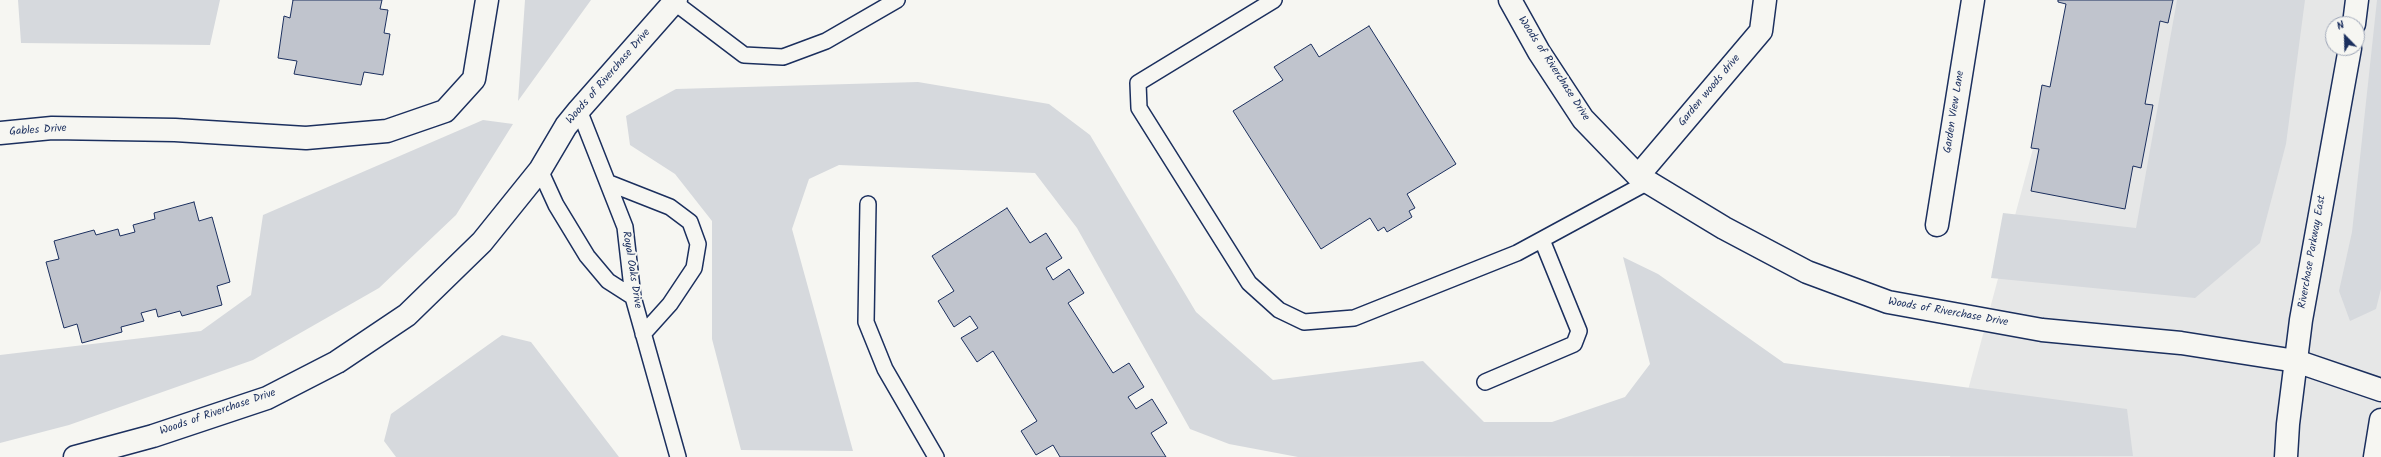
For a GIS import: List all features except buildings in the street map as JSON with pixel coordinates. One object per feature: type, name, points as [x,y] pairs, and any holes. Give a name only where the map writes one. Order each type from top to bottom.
[{"type":"street","name":"Gables Drive","points":[[0,133],[52,128],[175,130],[306,138],[388,131],[445,111],[474,79],[487,0]]},
{"type":"street","name":"Woods of Riverchase Drive","points":[[1510,0],[1540,52],[1583,119],[1643,179],[1724,228],[1807,272],[1888,302],[2042,330],[2181,343],[2296,361],[2381,390]]},
{"type":"street","name":"Garden woods drive","points":[[1643,179],[1761,31],[1766,0]]},
{"type":"street","name":"Garden View Lane","points":[[1937,225],[1973,0]]},
{"type":"street","points":[[2355,16],[2357,0]]},
{"type":"street","name":"Woods of Riverchase Drive","points":[[75,457],[153,436],[266,398],[337,362],[406,315],[443,282],[482,242],[540,170],[566,126],[675,1]]},
{"type":"street","name":"Riverchase Parkway East","points":[[2286,457],[2288,424],[2302,312],[2349,56]]},
{"type":"street","points":[[2375,457],[2381,420]]},
{"type":"lane","points":[[675,1],[744,55],[783,57],[826,41],[897,0]]},
{"type":"lane","points":[[1274,0],[1138,83],[1139,108],[1248,284],[1279,310],[1304,322],[1354,318],[1517,253],[1542,240],[1643,179]]},
{"type":"lane","name":"Royal Oaks Drive","points":[[579,110],[609,183],[625,227],[633,297],[678,457]]},
{"type":"lane","points":[[540,170],[556,205],[587,256],[608,281],[633,297]]},
{"type":"lane","points":[[609,183],[670,208],[690,222],[698,244],[694,268],[670,304],[643,334]]},
{"type":"lane","points":[[868,204],[866,322],[885,368],[936,457]]},
{"type":"lane","points":[[1485,382],[1574,344],[1579,331],[1542,240]]},
{"type":"shaded area","points":[[18,0],[220,0],[210,45],[21,43]]},
{"type":"shaded area","points":[[525,0],[591,0],[518,101]]},
{"type":"shaded area","points":[[2073,0],[2381,0],[2381,457],[1950,457]]},
{"type":"shaded area","points":[[2177,0],[2305,0],[2286,144],[2260,243],[2195,298],[1991,278],[2003,213],[2136,228]]},
{"type":"shaded area","points":[[2377,0],[2381,0],[2381,289],[2376,309],[2350,321],[2339,291],[2352,232]]},
{"type":"shaded area","points":[[918,82],[1049,104],[1090,135],[1196,312],[1273,380],[1423,361],[1484,422],[1552,422],[1625,397],[1650,364],[1623,257],[1658,274],[1784,363],[2127,409],[2133,456],[1298,457],[1229,444],[1190,429],[1077,228],[1035,173],[839,165],[809,179],[792,229],[853,451],[741,450],[712,339],[712,221],[675,174],[630,145],[626,116],[676,89]]},
{"type":"shaded area","points":[[483,120],[513,124],[456,215],[379,288],[253,360],[69,425],[0,443],[0,355],[201,331],[251,295],[263,215]]},
{"type":"shaded area","points":[[502,335],[531,342],[619,457],[396,457],[384,441],[391,414]]}]
